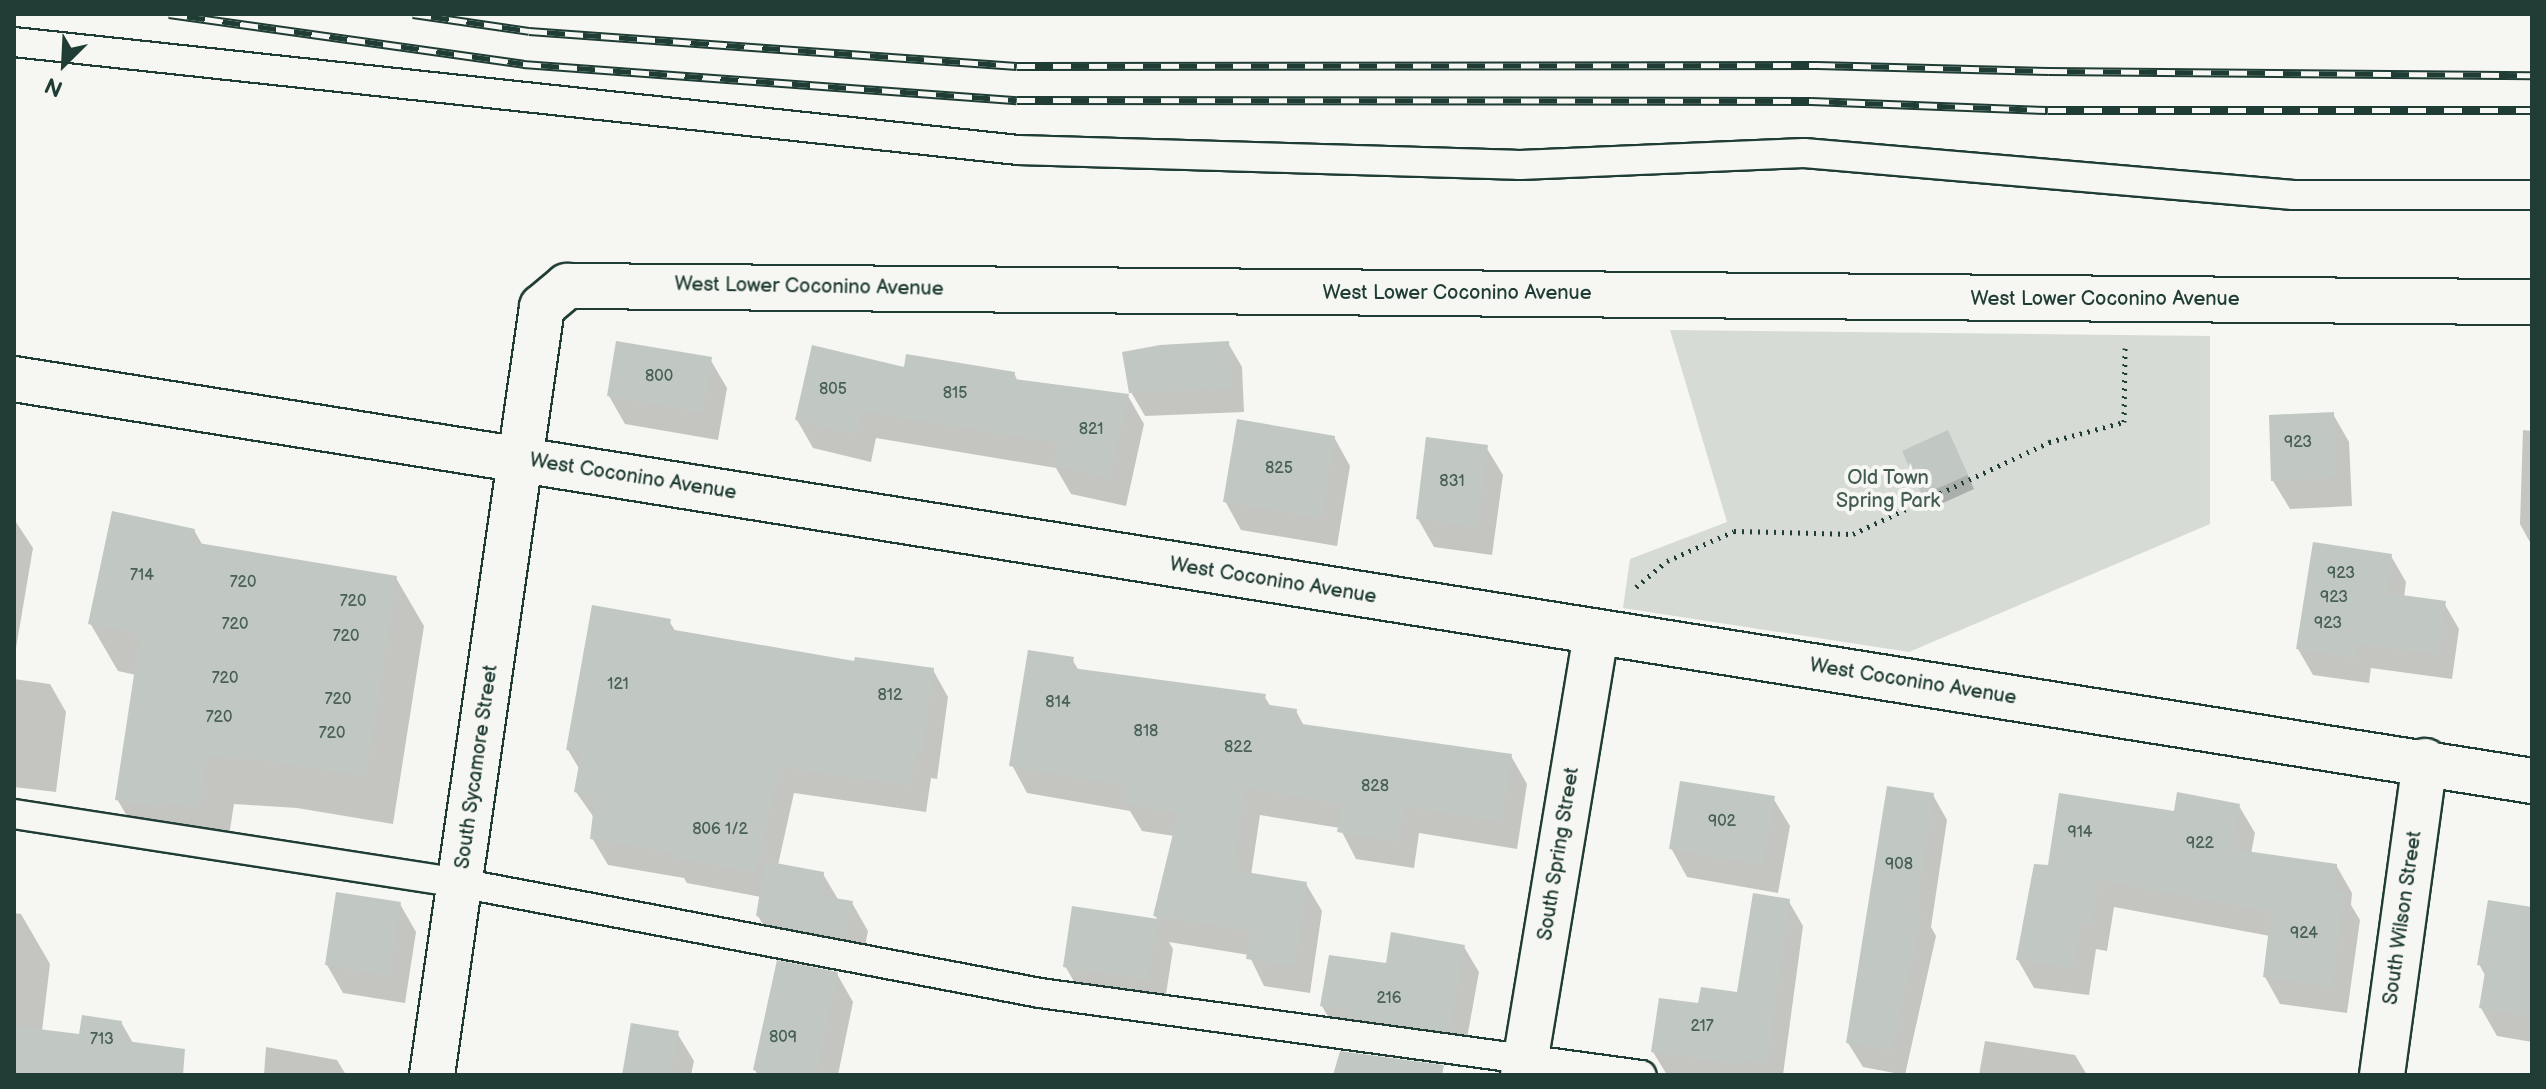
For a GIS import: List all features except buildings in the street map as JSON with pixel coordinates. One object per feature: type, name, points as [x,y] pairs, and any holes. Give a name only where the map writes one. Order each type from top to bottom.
[{"type":"street","name":"West Lower Coconino Avenue","points":[[522,459],[542,307],[567,286],[2532,302]]},
{"type":"street","name":"West Coconino Avenue","points":[[14,379],[1596,633],[2425,761],[2532,781]]},
{"type":"street","name":"South Sycamore Street","points":[[432,1075],[522,459]]},
{"type":"street","name":"South Spring Street","points":[[1524,1067],[1596,633]]},
{"type":"street","name":"South Wilson Street","points":[[2382,1075],[2425,761]]},
{"type":"lane","points":[[14,42],[1018,150],[1520,165],[1804,153],[2293,195],[2532,195]]},
{"type":"lane","points":[[14,814],[460,883],[1040,993],[1524,1067],[1641,1075]]},
{"type":"path","points":[[1596,633],[1613,606],[1667,561],[1734,531],[1853,534],[2049,442],[2124,422],[2125,299]]},
{"type":"green space","name":"Old Town Spring Park","points":[[1670,330],[2210,336],[2210,524],[1909,652],[1623,608],[1630,559],[1727,522]]},
{"type":"railway","points":[[169,14],[523,64],[1017,100],[1811,101],[2048,110],[2532,110]]},
{"type":"railway","points":[[413,14],[529,31],[1017,66],[1817,65],[2049,71],[2532,75]]}]
